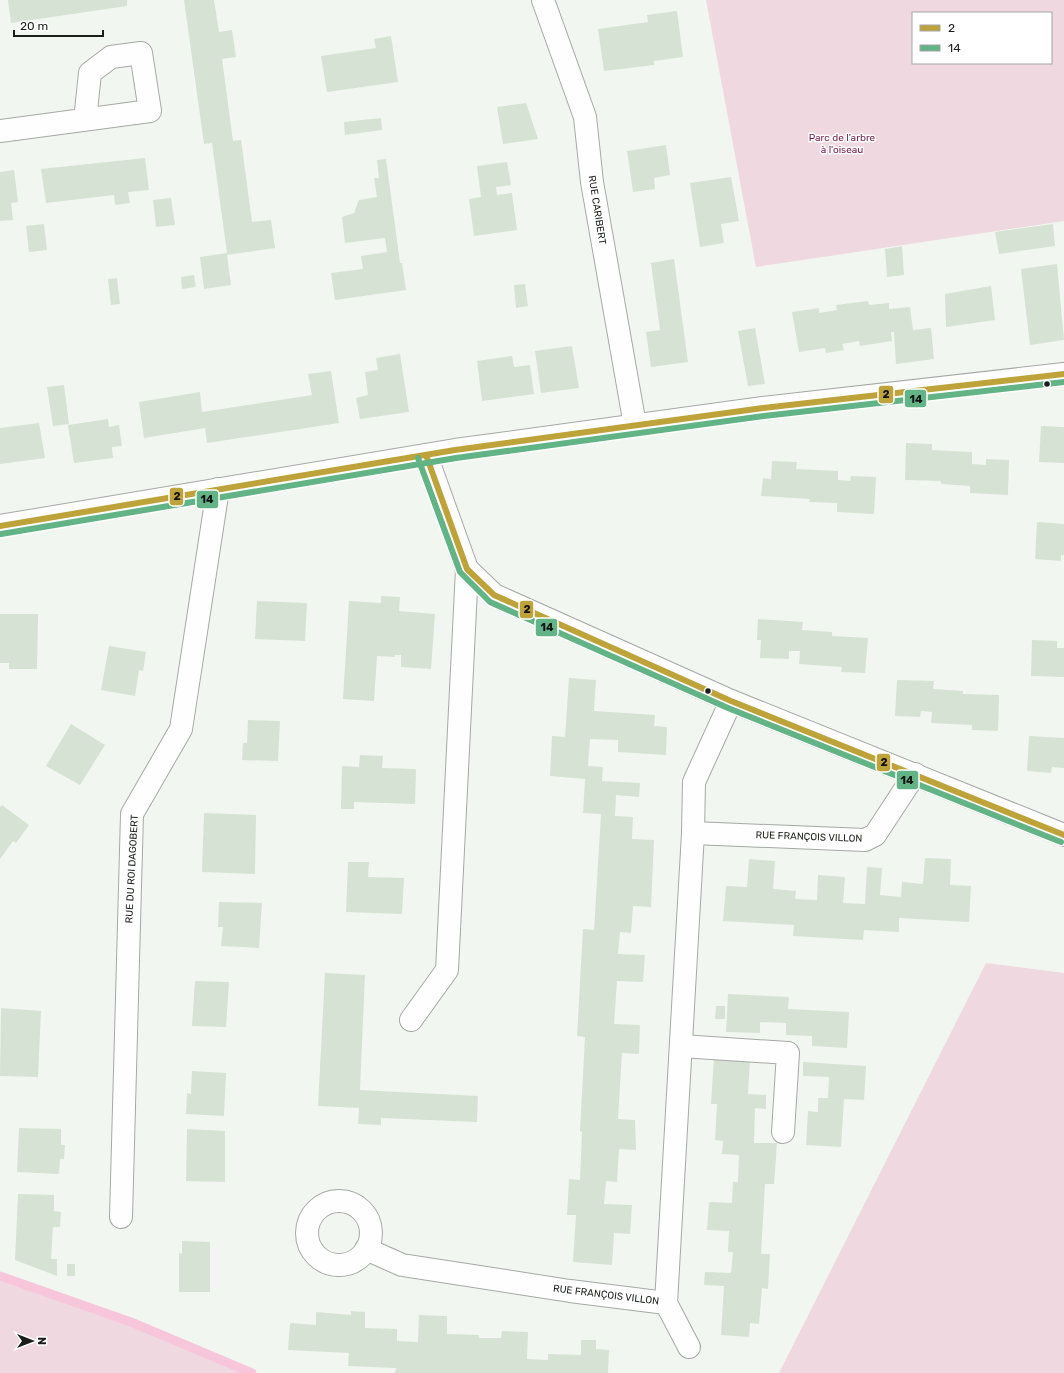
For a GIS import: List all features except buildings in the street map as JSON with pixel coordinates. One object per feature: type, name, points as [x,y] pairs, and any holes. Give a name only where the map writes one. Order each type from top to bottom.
[{"type":"street","name":"RUE CARIBERT","points":[[543,0],[585,117],[592,182],[635,425]]},
{"type":"street","points":[[0,131],[85,120]]},
{"type":"street","points":[[0,526],[426,455],[635,425],[763,408],[1064,374]]},
{"type":"street","points":[[411,1020],[447,970],[467,569],[426,455]]},
{"type":"street","name":"RUE DU ROI DAGOBERT","points":[[121,1217],[132,814],[181,729],[218,489]]},
{"type":"street","points":[[467,569],[494,595],[731,701],[1064,835]]},
{"type":"street","name":"RUE FRANÇOIS VILLON","points":[[366,1249],[402,1265],[570,1291],[666,1303],[693,833],[694,782],[731,701]]},
{"type":"street","name":"RUE FRANÇOIS VILLON","points":[[693,833],[865,840],[875,835],[915,774]]},
{"type":"street","points":[[681,1046],[788,1053],[783,1132]]},
{"type":"street","points":[[666,1303],[689,1347]]},
{"type":"green space","name":"Parc de l'arbre à l'oiseau","points":[[706,0],[1064,0],[1064,221],[756,267]]},
{"type":"green space","points":[[986,963],[1064,973],[1064,1373],[779,1373]]},
{"type":"green space","points":[[0,1276],[131,1322],[252,1373],[0,1373]]},
{"type":"waterway","points":[[0,1276],[131,1322],[252,1373]]},
{"type":"transit line","name":"2","points":[[0,526],[455,450],[763,408],[1064,374]]},
{"type":"transit line","name":"14","points":[[1,534],[456,458],[764,416],[1064,382]]},
{"type":"transit line","name":"2","points":[[426,455],[467,569],[494,595],[731,701],[1064,835]]},
{"type":"transit line","name":"14","points":[[418,458],[460,572],[490,602],[728,708],[1061,842]]}]
